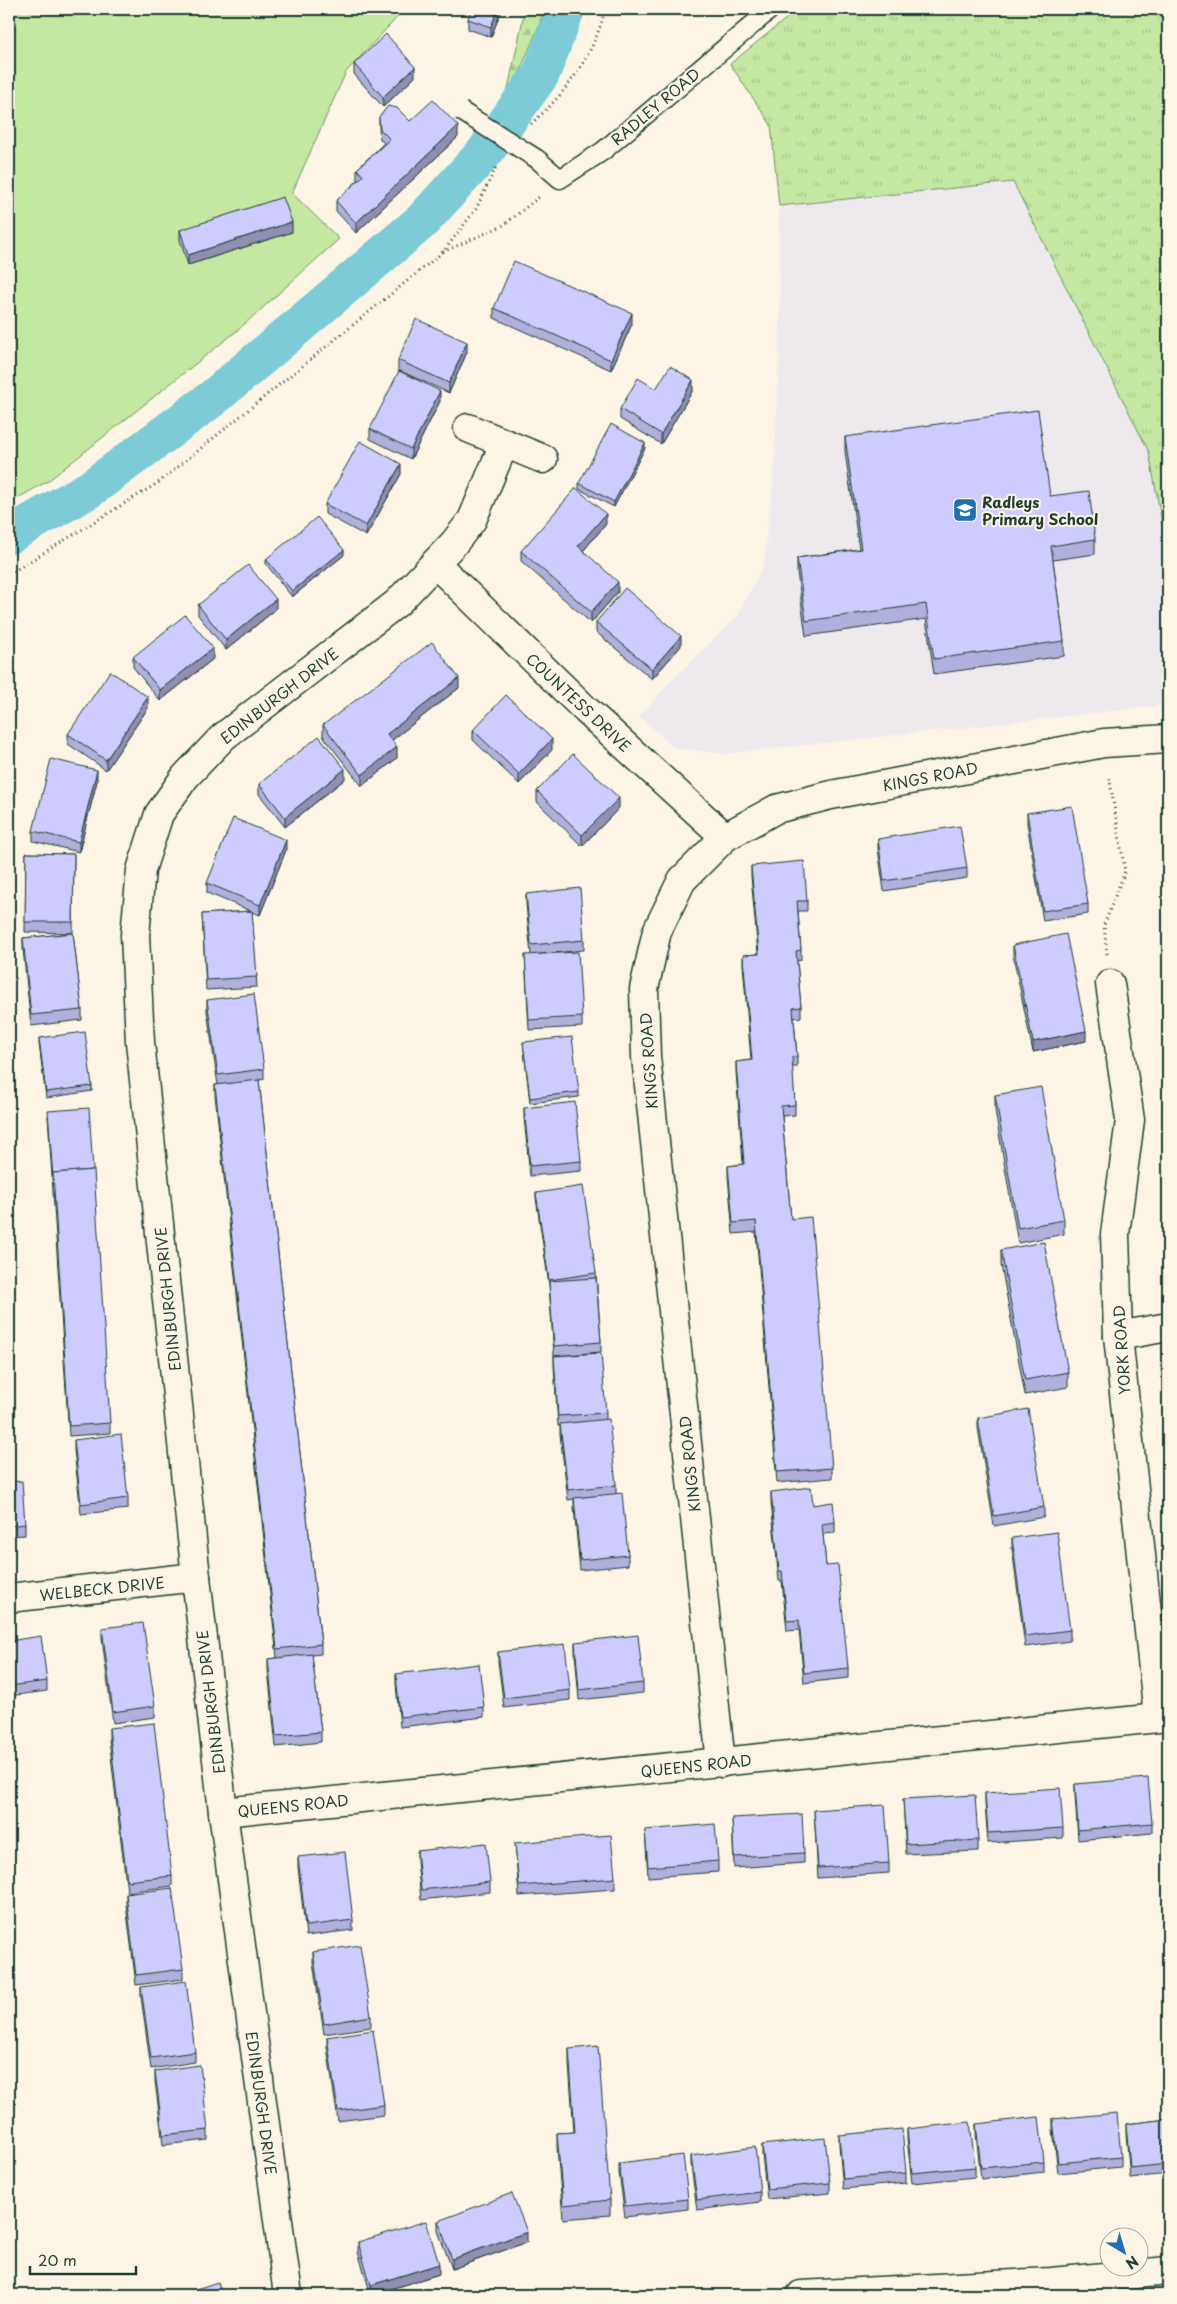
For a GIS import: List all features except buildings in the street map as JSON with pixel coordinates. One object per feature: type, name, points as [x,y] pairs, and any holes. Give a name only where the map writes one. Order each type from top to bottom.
[{"type":"street","points":[[468,428],[542,459]]},
{"type":"street","name":"EDINBURGH DRIVE","points":[[288,2295],[223,1812],[196,1577],[140,1042],[135,935],[141,870],[159,814],[185,777],[216,744],[397,603],[454,543],[472,520],[504,444]]},
{"type":"street","name":"COUNTESS DRIVE","points":[[435,563],[586,710],[725,838]]},
{"type":"street","name":"KINGS ROAD","points":[[720,1763],[646,1057],[644,988],[657,931],[682,880],[725,838],[776,809],[831,795],[1104,743],[1168,739]]},
{"type":"street","name":"YORK ROAD","points":[[1110,984],[1130,1120],[1115,1234],[1118,1336],[1163,1717]]},
{"type":"street","points":[[1118,1336],[1168,1328]]},
{"type":"street","name":"WELBECK DRIVE","points":[[9,1598],[196,1577]]},
{"type":"street","name":"QUEENS ROAD","points":[[223,1812],[1163,1717]]},
{"type":"street","points":[[801,2295],[1051,2282],[1168,2271]]},
{"type":"lane","name":"RADLEY ROAD","points":[[560,179],[603,151],[771,9]]},
{"type":"lane","points":[[461,111],[537,158],[560,179]]},
{"type":"path","points":[[528,127],[553,105],[584,65],[605,9]]},
{"type":"path","points":[[9,574],[158,483],[443,252],[476,209],[500,160]]},
{"type":"path","points":[[443,252],[504,225],[560,179]]},
{"type":"path","points":[[1104,743],[1125,871],[1104,925],[1110,984]]},
{"type":"shaded area","name":"Radleys Primary School","points":[[1013,182],[1149,452],[1168,557],[1168,705],[724,754],[674,748],[639,716],[679,673],[737,617],[764,563],[775,463],[780,323],[779,206]]},
{"type":"green space","points":[[9,9],[405,9],[346,72],[292,193],[339,239],[238,330],[48,481],[9,503]]},
{"type":"green space","points":[[525,9],[546,9],[503,112]]},
{"type":"green space","points":[[798,9],[1168,9],[1168,557],[1149,452],[1013,182],[779,206],[771,125],[730,64]]},
{"type":"waterway","points":[[9,535],[90,489],[213,398],[422,221],[485,152],[541,74],[566,9]]},
{"type":"place","name":"Radleys Primary School","points":[[965,510]]}]
